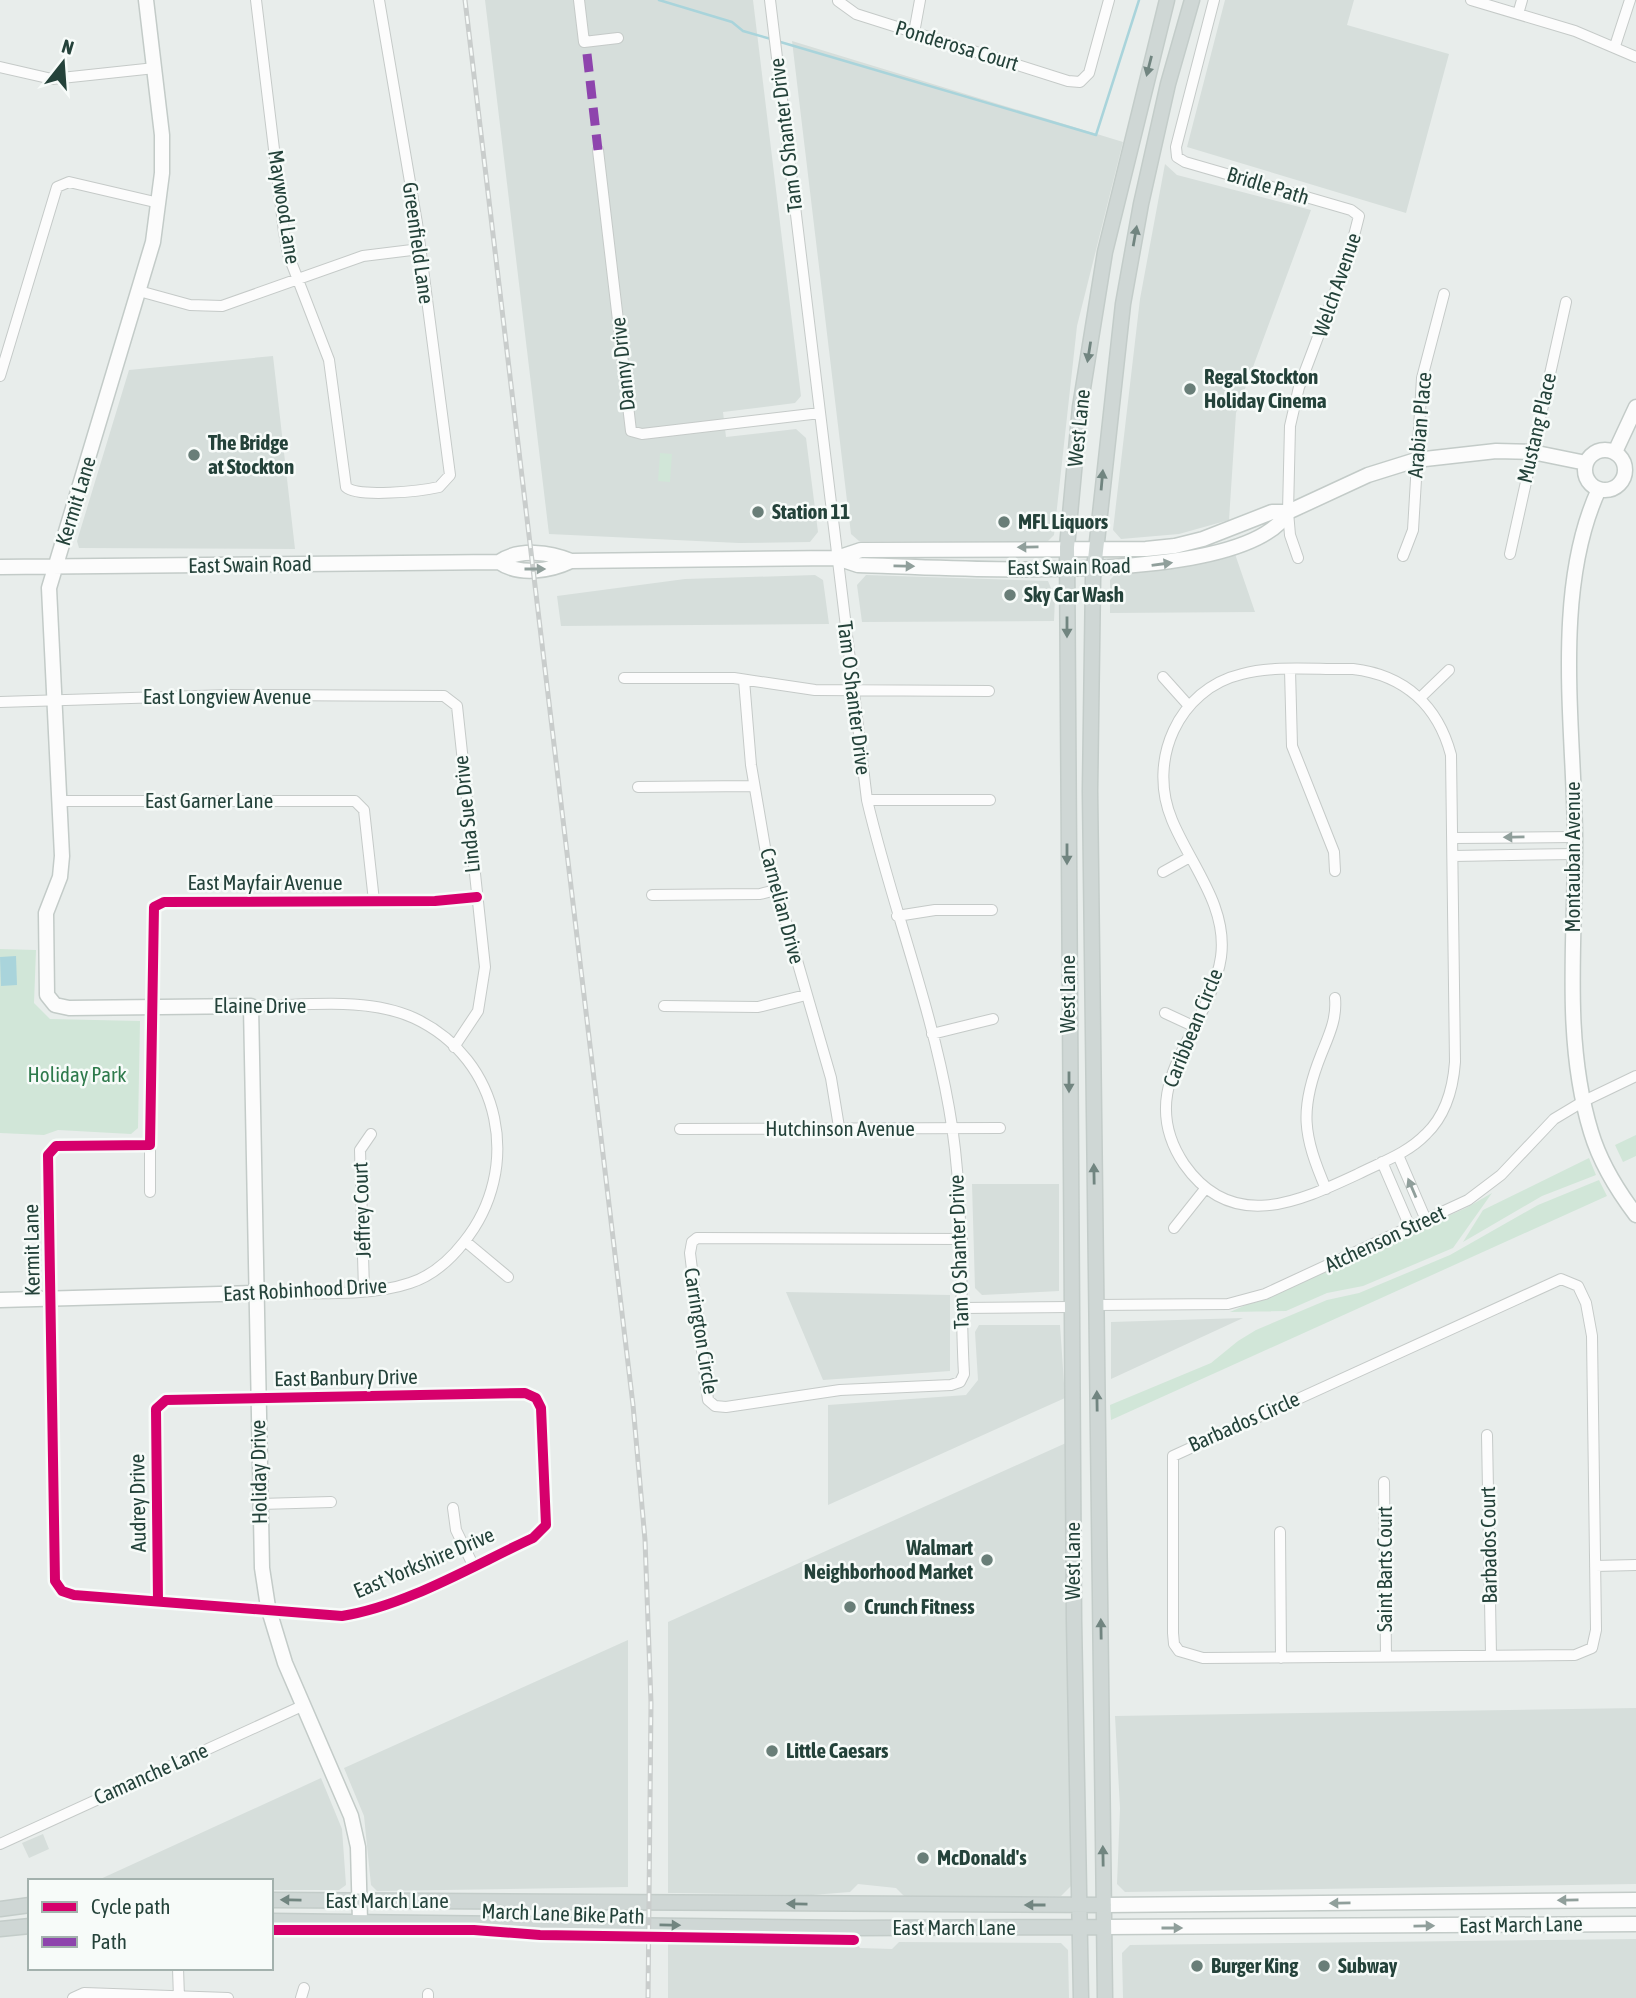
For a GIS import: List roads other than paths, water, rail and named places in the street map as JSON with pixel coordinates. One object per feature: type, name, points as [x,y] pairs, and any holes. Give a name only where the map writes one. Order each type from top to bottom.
[{"type":"main road","name":"West Lane","points":[[1081,1998],[1071,1307],[1067,547],[1080,407],[1105,252],[1167,0]]},
{"type":"main road","name":"West Lane","points":[[1104,1998],[1089,685],[1094,567],[1119,328],[1134,241],[1168,84],[1192,0]]},
{"type":"main road","name":"East March Lane","points":[[273,1900],[1104,1905]]},
{"type":"main road","points":[[0,1909],[28,1905]]},
{"type":"main road","name":"East March Lane","points":[[273,1921],[852,1928],[1104,1927]]},
{"type":"main road","points":[[0,1929],[28,1926]]},
{"type":"street","name":"Kermit Lane","points":[[55,1005],[47,995],[45,922],[62,867],[50,588],[153,242],[159,204],[162,135],[146,0]]},
{"type":"street","name":"Maywood Lane","points":[[256,0],[284,232],[298,279],[329,360],[342,474],[349,491]]},
{"type":"street","name":"Greenfield Lane","points":[[349,491],[367,494],[434,489],[444,485],[449,469],[420,249],[379,0]]},
{"type":"street","points":[[579,0],[584,42],[618,38]]},
{"type":"street","name":"Tam O Shanter Drive","points":[[770,0],[867,800],[897,916],[932,1034],[952,1129],[962,1239],[964,1374],[956,1384]]},
{"type":"street","points":[[914,33],[920,0]]},
{"type":"street","name":"Bridle Path","points":[[1214,0],[1176,147],[1177,157],[1189,163],[1350,210],[1359,216]]},
{"type":"street","points":[[1471,0],[1615,46],[1636,57]]},
{"type":"street","points":[[1518,14],[1522,0]]},
{"type":"street","points":[[1615,46],[1630,0]]},
{"type":"street","name":"Ponderosa Court","points":[[838,1],[856,14],[1068,81],[1080,82],[1089,73],[1106,1]]},
{"type":"street","points":[[0,67],[52,79],[155,68]]},
{"type":"street","name":"Danny Drive","points":[[597,150],[631,431],[642,434],[820,413]]},
{"type":"street","points":[[0,376],[57,187],[69,182],[159,204]]},
{"type":"street","name":"Welch Avenue","points":[[1297,558],[1290,535],[1288,512],[1288,447],[1294,405],[1349,256],[1359,216]]},
{"type":"street","points":[[139,291],[190,304],[222,306],[363,256],[420,249]]},
{"type":"street","name":"Arabian Place","points":[[1403,556],[1413,530],[1422,378],[1444,294]]},
{"type":"street","name":"Mustang Place","points":[[1510,554],[1566,302]]},
{"type":"street","points":[[1615,452],[1636,407]]},
{"type":"street","name":"East Swain Road","points":[[0,567],[499,562],[509,555],[553,553],[571,561],[837,558],[860,550],[1175,545],[1203,539],[1272,512],[1288,512],[1368,475],[1416,460],[1470,453],[1532,452],[1586,463]]},
{"type":"street","points":[[1615,452],[1624,462],[1630,478],[1611,489],[1599,489],[1588,481],[1586,463],[1594,453],[1615,452]]},
{"type":"street","name":"Montauban Avenue","points":[[1599,489],[1578,558],[1571,633],[1575,1030],[1584,1101],[1599,1153],[1636,1215]]},
{"type":"street","name":"East Swain Road","points":[[837,558],[858,565],[1067,569],[1149,566],[1227,551],[1281,525],[1288,512]]},
{"type":"street","points":[[1290,670],[1294,754],[1334,852],[1335,871]]},
{"type":"street","name":"Caribbean Circle","points":[[1290,670],[1372,672],[1401,683],[1421,697],[1441,726],[1451,755],[1455,1062],[1452,1087],[1442,1113],[1427,1134],[1398,1155],[1300,1201],[1265,1207],[1231,1201],[1205,1189],[1177,1153],[1166,1114],[1172,1070],[1216,976],[1222,939],[1215,906],[1166,803],[1163,775],[1168,741],[1196,698],[1227,679],[1242,674],[1290,670]]},
{"type":"street","points":[[1421,697],[1449,670]]},
{"type":"street","points":[[1163,677],[1189,706]]},
{"type":"street","points":[[624,678],[744,680],[790,689],[989,691]]},
{"type":"street","name":"Carnelian Drive","points":[[744,680],[754,786],[776,890],[831,1078],[839,1128]]},
{"type":"street","name":"East Longview Avenue","points":[[0,702],[53,699],[444,696],[452,700]]},
{"type":"street","name":"Linda Sue Drive","points":[[452,700],[457,706],[485,967],[484,989],[474,1019],[454,1047]]},
{"type":"street","points":[[638,787],[754,786]]},
{"type":"street","points":[[867,800],[990,800]]},
{"type":"street","name":"East Garner Lane","points":[[59,801],[359,803],[364,810],[374,901]]},
{"type":"street","points":[[1453,838],[1575,836]]},
{"type":"street","points":[[1453,856],[1575,854]]},
{"type":"street","points":[[1163,872],[1190,856]]},
{"type":"street","points":[[652,894],[760,894],[776,890]]},
{"type":"street","name":"East Mayfair Avenue","points":[[152,1006],[152,914],[158,904],[477,897]]},
{"type":"street","points":[[897,916],[935,909],[992,910]]},
{"type":"street","points":[[664,1006],[758,1007],[806,995]]},
{"type":"street","points":[[1326,1189],[1308,1143],[1305,1110],[1313,1075],[1333,1026],[1335,998]]},
{"type":"street","name":"Elaine Drive","points":[[55,1005],[69,1008],[362,1006],[389,1009],[427,1025],[454,1047]]},
{"type":"street","points":[[150,1192],[152,1006]]},
{"type":"street","name":"Holiday Drive","points":[[251,1006],[262,1569],[277,1641],[302,1706],[351,1816],[358,1847],[359,1921]]},
{"type":"street","points":[[1165,1013],[1194,1026]]},
{"type":"street","points":[[932,1034],[993,1019]]},
{"type":"street","name":"East Robinhood Drive","points":[[0,1300],[364,1290],[410,1284],[422,1278],[441,1266],[476,1227],[491,1193],[497,1167],[498,1136],[493,1109],[482,1083],[454,1047]]},
{"type":"street","name":"Atchenson Street","points":[[1095,1306],[1239,1303],[1426,1220],[1488,1186],[1542,1129],[1584,1101],[1636,1076]]},
{"type":"street","name":"Hutchinson Avenue","points":[[680,1129],[1000,1128]]},
{"type":"street","name":"Jeffrey Court","points":[[364,1290],[360,1150],[370,1134]]},
{"type":"street","name":"Kermit Lane","points":[[58,1588],[55,1581],[48,1158],[52,1148],[150,1146]]},
{"type":"street","points":[[1398,1155],[1426,1220]]},
{"type":"street","points":[[1382,1162],[1410,1227]]},
{"type":"street","points":[[1174,1228],[1205,1189]]},
{"type":"street","name":"Carrington Circle","points":[[956,1384],[840,1390],[726,1407],[715,1406],[707,1395],[690,1247],[697,1238],[704,1237],[962,1239]]},
{"type":"street","points":[[465,1241],[508,1277]]},
{"type":"street","name":"Barbados Circle","points":[[1561,1279],[1578,1286],[1591,1322],[1595,1566],[1596,1630],[1592,1648],[1575,1655],[1281,1658],[1189,1656],[1174,1644],[1173,1456],[1561,1279]]},
{"type":"street","points":[[962,1308],[1071,1307]]},
{"type":"street","name":"East Banbury Drive","points":[[158,1405],[166,1400],[526,1393],[536,1398]]},
{"type":"street","name":"East Yorkshire Drive","points":[[58,1588],[66,1594],[327,1616],[356,1614],[379,1607],[541,1533],[546,1525],[541,1408],[536,1398]]},
{"type":"street","name":"Audrey Drive","points":[[158,1405],[158,1601]]},
{"type":"street","name":"Barbados Court","points":[[1487,1435],[1491,1655]]},
{"type":"street","name":"Saint Barts Court","points":[[1384,1482],[1386,1655]]},
{"type":"street","points":[[260,1504],[331,1502]]},
{"type":"street","points":[[453,1508],[456,1530],[473,1565]]},
{"type":"street","points":[[1280,1532],[1281,1658]]},
{"type":"street","points":[[1595,1566],[1636,1565]]},
{"type":"street","name":"Camanche Lane","points":[[0,1844],[302,1706]]},
{"type":"street","name":"East March Lane","points":[[1104,1905],[1636,1900]]},
{"type":"street","name":"East March Lane","points":[[1104,1927],[1636,1924]]},
{"type":"street","points":[[178,1970],[179,1996]]},
{"type":"street","points":[[73,1997],[84,1993],[228,1998]]},
{"type":"water","points":[[16,956],[17,985],[1,986],[0,957]]},
{"type":"waterway","points":[[659,0],[732,22],[743,31],[771,39]]},
{"type":"waterway","points":[[777,41],[1096,135],[1139,0]]},
{"type":"railway","points":[[465,0],[633,1405],[645,1540],[651,1703],[648,1998]]},
{"type":"place","name":"Regal Stockton Holiday Cinema","points":[[1190,389]]},
{"type":"place","name":"The Bridge at Stockton","points":[[194,455]]},
{"type":"place","name":"Station 11","points":[[758,512]]},
{"type":"place","name":"MFL Liquors","points":[[1004,522]]},
{"type":"place","name":"Sky Car Wash","points":[[1010,595]]},
{"type":"place","name":"Walmart Neighborhood Market","points":[[987,1560]]},
{"type":"place","name":"Crunch Fitness","points":[[850,1607]]},
{"type":"place","name":"Little Caesars","points":[[772,1751]]},
{"type":"place","name":"McDonald's","points":[[923,1858]]},
{"type":"place","name":"Burger King","points":[[1197,1966]]},
{"type":"place","name":"Subway","points":[[1324,1966]]},
{"type":"park label","name":"Holiday Park","points":[[77,1075]]}]
